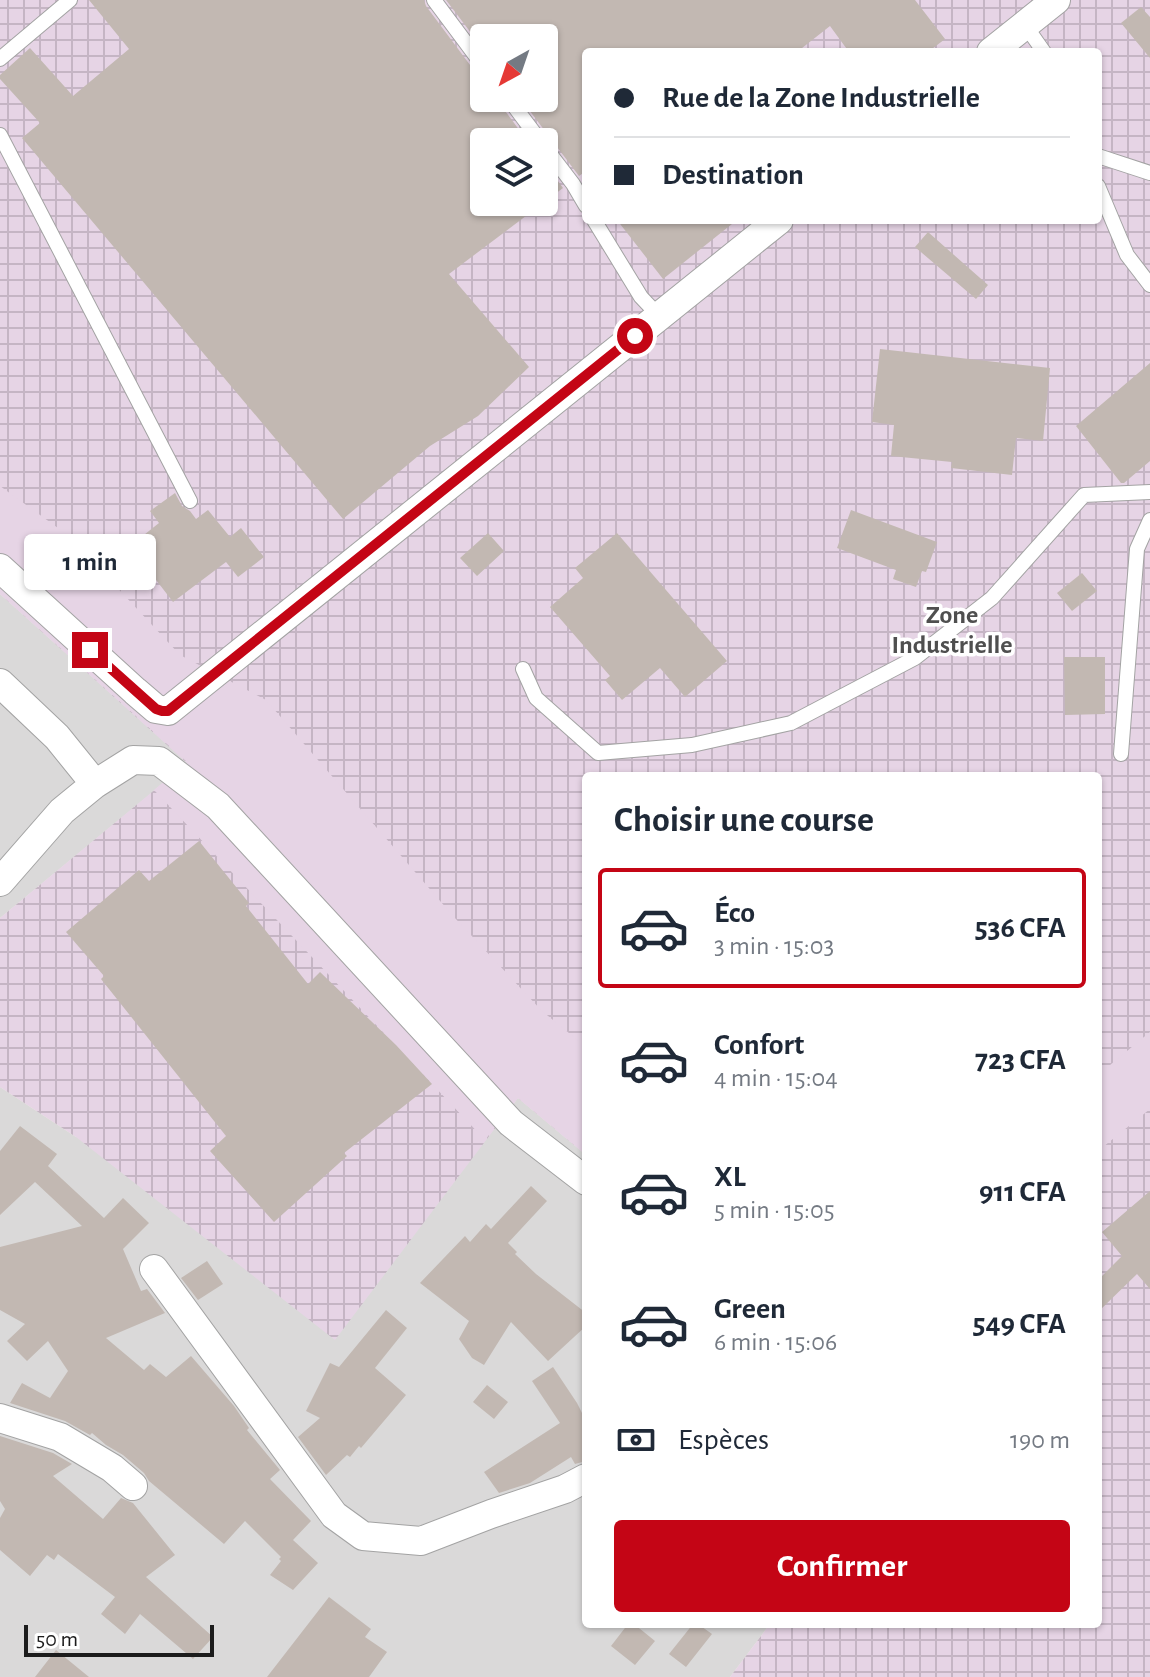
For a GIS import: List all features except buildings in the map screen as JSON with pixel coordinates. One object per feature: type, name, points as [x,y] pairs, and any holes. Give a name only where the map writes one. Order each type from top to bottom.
[{"type":"street","points":[[996,48],[1056,0]]},
{"type":"street","points":[[0,568],[156,709],[168,711],[774,224]]},
{"type":"street","points":[[0,683],[57,737],[95,784]]},
{"type":"street","points":[[0,882],[62,811],[95,784],[133,760],[159,761],[218,806],[511,1123],[582,1178]]},
{"type":"street","points":[[154,1269],[334,1515],[363,1536],[421,1541],[582,1480]]},
{"type":"street","points":[[0,1418],[60,1437],[112,1468],[133,1486]]},
{"type":"lane","points":[[0,59],[70,0]]},
{"type":"lane","points":[[434,0],[470,48]]},
{"type":"lane","points":[[1025,25],[1041,48]]},
{"type":"lane","points":[[0,135],[190,501]]},
{"type":"lane","points":[[1102,157],[1150,173]]},
{"type":"lane","points":[[558,165],[582,199]]},
{"type":"lane","points":[[1102,196],[1127,255],[1150,285]]},
{"type":"lane","points":[[596,224],[641,297],[659,316]]},
{"type":"lane","points":[[523,669],[536,698],[598,753],[692,745],[791,723],[915,658],[981,607],[1084,495],[1150,492]]},
{"type":"lane","points":[[1121,754],[1137,549],[1150,520]]},
{"type":"shaded area","points":[[0,0],[1150,0],[1150,1677],[730,1677],[767,1628],[1102,1628],[1102,772],[582,772],[582,1152],[518,1098],[335,1340],[76,1137],[0,1087],[0,918],[187,763],[0,594]]},
{"type":"shaded area","points":[[0,486],[69,536],[180,655],[266,700],[454,917],[542,1011],[582,1044],[582,1152],[518,1098],[485,1140],[154,790],[187,762],[0,594]]},
{"type":"shaded area","points":[[0,594],[188,763],[0,918]]},
{"type":"shaded area","points":[[1150,1032],[1150,1109],[1102,1148],[1102,1072]]},
{"type":"shaded area","points":[[0,1087],[76,1137],[485,1140],[518,1098],[582,1152],[582,1628],[767,1628],[730,1677],[0,1677]]},
{"type":"district","name":"Zone Industrielle","points":[[952,630]]},
{"type":"route","points":[[90,650],[156,709],[168,711],[635,336]]}]
